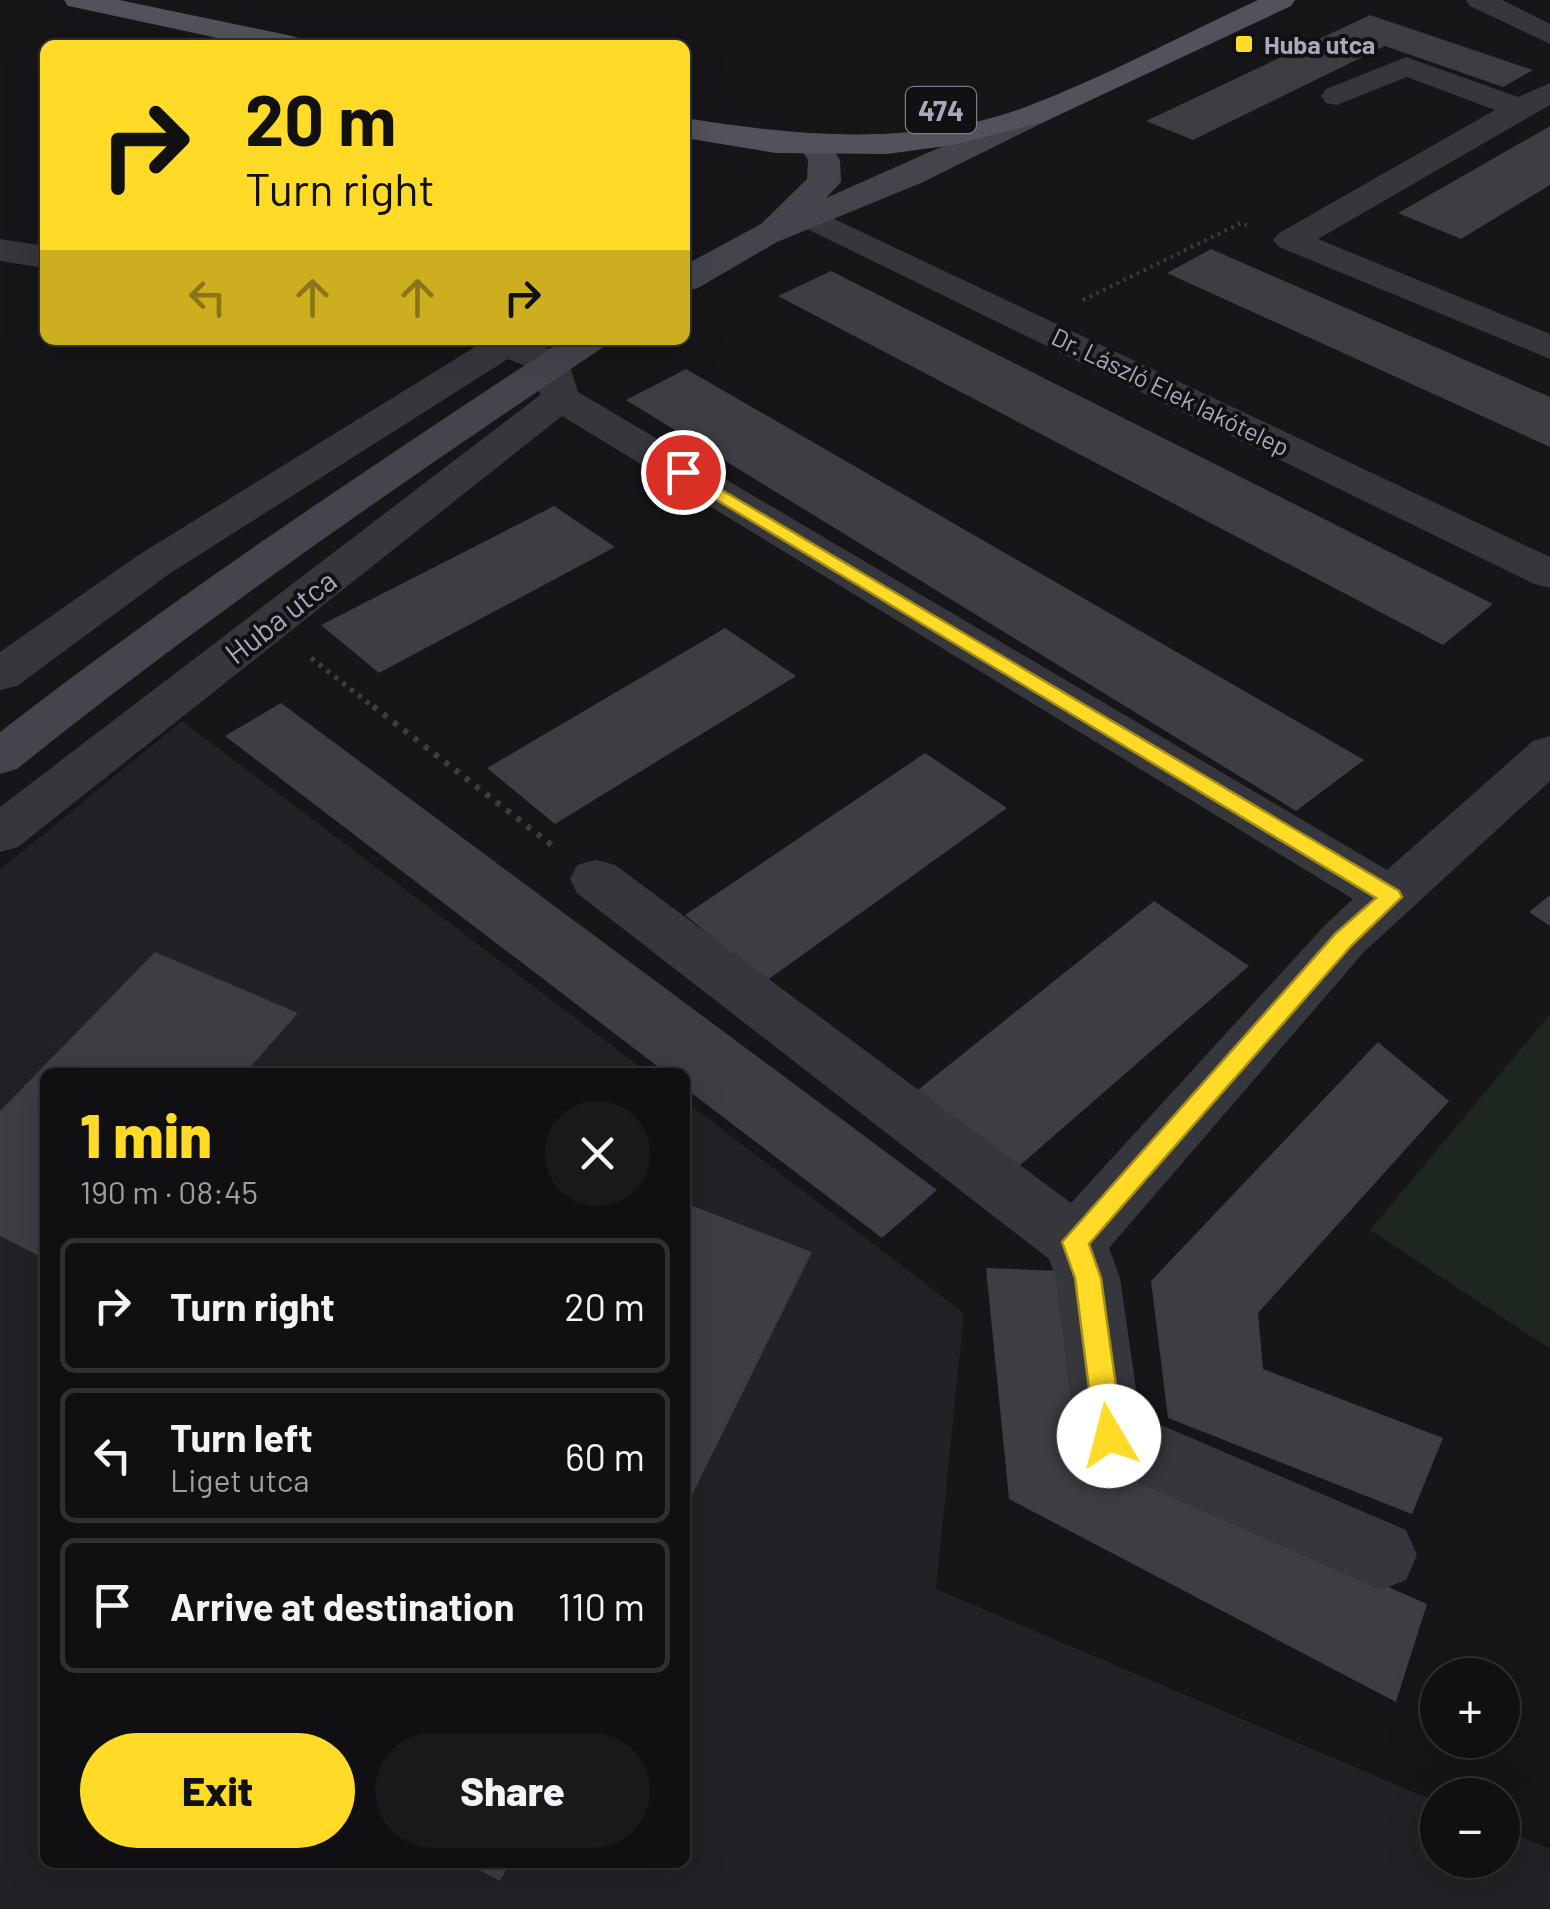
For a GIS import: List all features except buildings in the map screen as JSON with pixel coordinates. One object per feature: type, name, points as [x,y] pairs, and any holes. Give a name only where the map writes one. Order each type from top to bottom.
[{"type":"main road","points":[[78,0],[268,40]]},
{"type":"main road","name":"474","points":[[690,129],[734,138],[814,144],[917,141],[1033,115],[1281,0]]},
{"type":"main road","name":"474","points":[[814,144],[974,99]]},
{"type":"main road","points":[[690,277],[764,235],[812,219],[1033,115]]},
{"type":"main road","points":[[764,235],[824,182],[824,160],[814,144]]},
{"type":"main road","name":"Huba utca","points":[[0,757],[104,675],[313,523],[498,400],[556,381],[585,345]]},
{"type":"street","points":[[1480,0],[1550,35]]},
{"type":"street","points":[[1337,96],[1406,66],[1535,101]]},
{"type":"street","points":[[1291,240],[1535,101]]},
{"type":"street","name":"Dr. László Elek lakótelep","points":[[812,219],[1543,562]]},
{"type":"street","points":[[1291,240],[1550,348]]},
{"type":"street","points":[[0,250],[40,257]]},
{"type":"street","points":[[0,675],[153,565],[495,345]]},
{"type":"street","points":[[501,345],[1391,897]]},
{"type":"street","name":"Huba utca","points":[[0,834],[556,381]]},
{"type":"street","points":[[1075,1242],[1344,939],[1544,767]]},
{"type":"street","points":[[596,880],[1075,1242],[1088,1278],[1109,1436],[1382,1554]]},
{"type":"path","points":[[1033,325],[1241,223],[1291,240]]},
{"type":"path","points":[[306,654],[596,880]]},
{"type":"shaded area","points":[[182,721],[642,1068],[40,1068],[40,1868],[690,1868],[690,1105],[964,1313],[936,1589],[1420,1795],[1420,1878],[1520,1878],[1520,1836],[1550,1849],[1550,1909],[0,1909],[0,870]]},
{"type":"shaded area","points":[[1550,1014],[1550,1349],[1370,1230]]},
{"type":"place","name":"Huba utca","points":[[1244,44]]},
{"type":"route","points":[[683,472],[1391,897],[1344,939],[1075,1242],[1088,1278],[1109,1436]]}]
